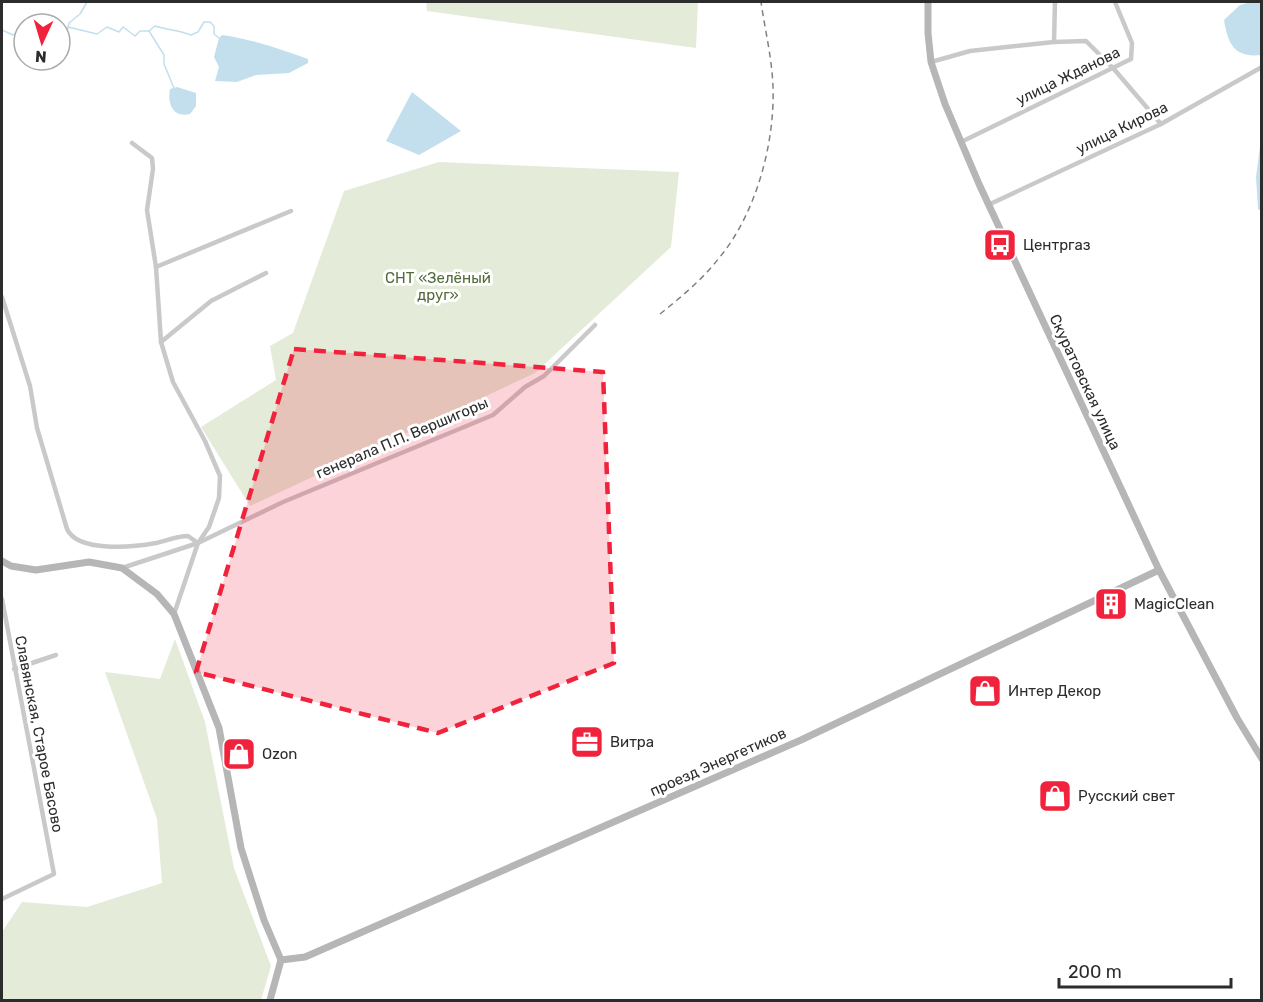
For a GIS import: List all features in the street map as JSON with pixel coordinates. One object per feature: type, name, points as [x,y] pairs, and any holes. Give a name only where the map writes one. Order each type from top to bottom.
[{"type":"street","name":"Скуратовская улица","points":[[928,2],[928,33],[932,62],[961,142],[988,205],[1159,570],[1237,718],[1262,759]]},
{"type":"street","points":[[1054,2],[1054,42]]},
{"type":"street","name":"улица Жданова","points":[[961,142],[1131,59],[1132,43],[1115,2]]},
{"type":"street","points":[[932,62],[970,51],[1086,41],[1113,68],[1161,124]]},
{"type":"street","name":"улица Кирова","points":[[988,205],[1161,124],[1262,67]]},
{"type":"street","points":[[132,143],[152,158],[153,169],[147,210],[156,267],[161,342],[173,382],[206,441],[220,476],[219,498],[209,527],[198,543],[174,614]]},
{"type":"street","points":[[156,267],[291,211]]},
{"type":"street","points":[[161,342],[211,301],[266,273]]},
{"type":"street","points":[[2,297],[30,386],[37,428],[66,524],[73,538],[83,543],[131,546],[185,536],[198,543]]},
{"type":"street","name":"генерала П.П. Вершигоры","points":[[122,568],[198,543],[283,502],[493,415],[525,387],[544,376],[595,325]]},
{"type":"street","points":[[2,561],[11,566],[36,570],[89,562],[122,568],[157,594],[174,614],[219,728],[241,848],[264,920],[281,960],[270,1000]]},
{"type":"street","name":"проезд Энергетиков","points":[[281,960],[305,957],[801,740],[1159,570]]},
{"type":"street","name":"Славянская, Старое Басово","points":[[2,599],[54,874],[2,899]]},
{"type":"street","points":[[14,669],[56,655]]},
{"type":"highlighted area","points":[[294,349],[603,372],[614,663],[438,733],[196,672]]},
{"type":"green space","points":[[426,2],[698,2],[696,48],[427,11]]},
{"type":"green space","name":"СНТ «Зелёный друг»","points":[[439,162],[679,172],[671,247],[535,373],[250,506],[201,427],[276,380],[270,346],[293,333],[344,191]]},
{"type":"green space","points":[[175,639],[205,722],[234,868],[271,966],[261,1000],[2,1000],[2,932],[22,902],[87,907],[162,883],[157,819],[105,672],[160,679]]},
{"type":"water","points":[[1251,2],[1261,3],[1261,55],[1245,54],[1234,48],[1224,20],[1240,5]]},
{"type":"water","points":[[222,35],[276,48],[308,59],[308,63],[289,73],[256,75],[237,82],[215,81],[219,67],[214,57]]},
{"type":"water","points":[[177,87],[196,93],[196,106],[190,114],[179,114],[171,105],[170,89]]},
{"type":"water","points":[[412,92],[461,131],[419,155],[386,141]]},
{"type":"water","points":[[1261,139],[1261,211],[1258,209],[1256,177]]},
{"type":"waterway","points":[[72,21],[80,14],[87,2]]},
{"type":"waterway","points":[[72,28],[97,34],[107,27],[119,32],[123,27],[135,36],[140,31],[149,31],[155,26],[191,35],[198,32],[204,22],[210,22],[214,26],[214,34],[219,38]]},
{"type":"waterway","points":[[2,30],[12,35]]},
{"type":"waterway","points":[[149,31],[164,55],[164,64],[174,88]]},
{"type":"railway","points":[[660,314],[706,274],[719,258],[743,221],[761,177],[767,154],[773,109],[770,55],[761,2]]},
{"type":"place","name":"Центргаз","points":[[1000,245]]},
{"type":"place","name":"MagicClean","points":[[1111,604]]},
{"type":"place","name":"Интер Декор","points":[[985,691]]},
{"type":"place","name":"Витра","points":[[587,742]]},
{"type":"place","name":"Ozon","points":[[239,754]]},
{"type":"place","name":"Русский свет","points":[[1055,796]]}]
